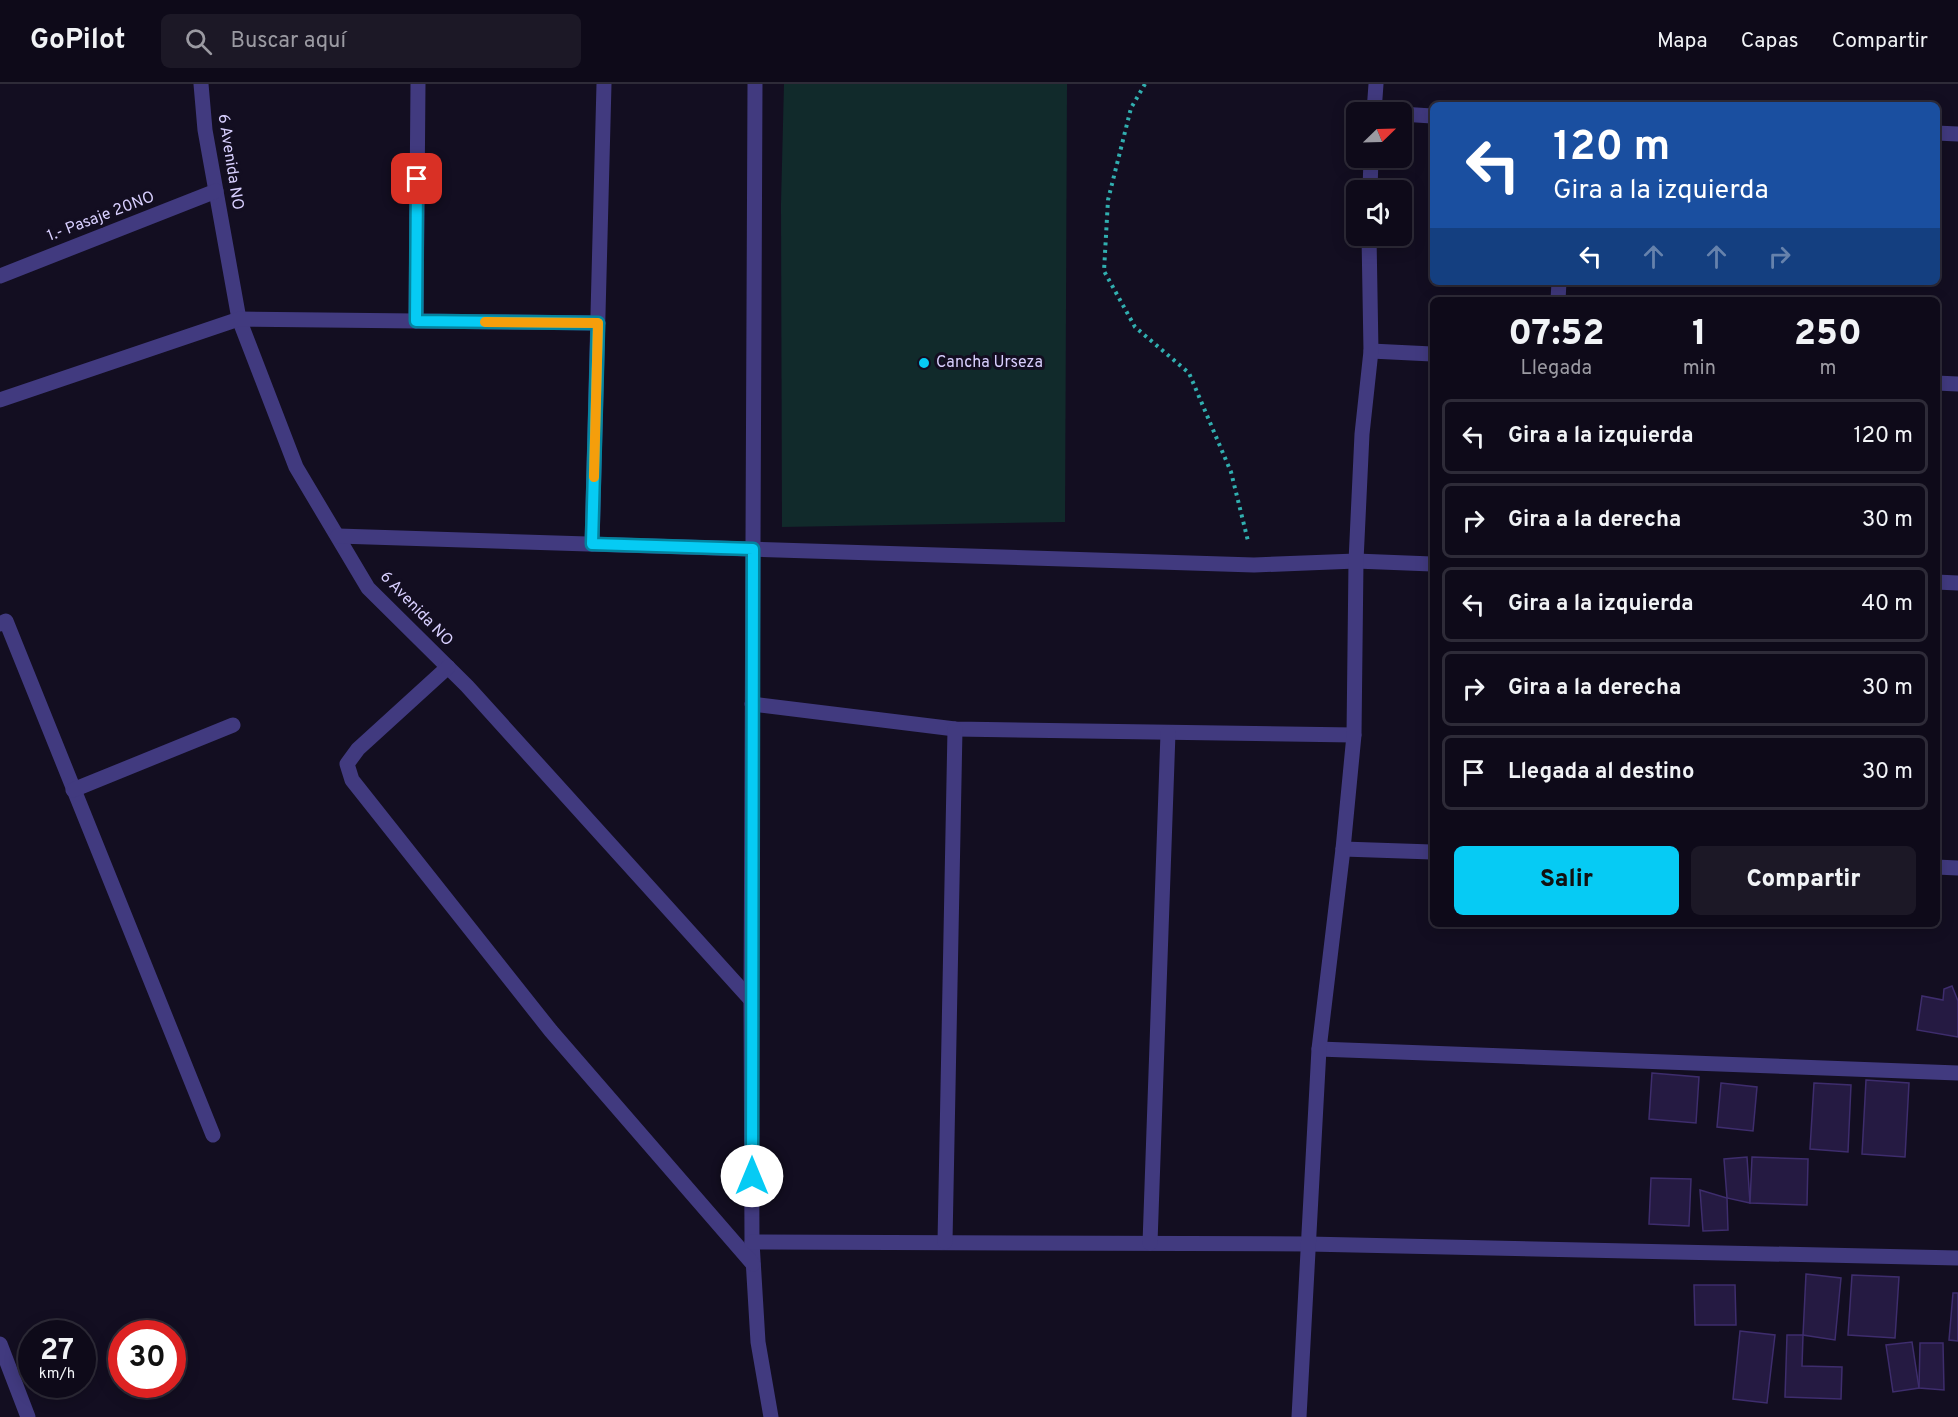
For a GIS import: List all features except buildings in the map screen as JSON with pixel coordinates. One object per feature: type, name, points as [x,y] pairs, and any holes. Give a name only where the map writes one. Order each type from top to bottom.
[{"type":"street","name":"6 Avenida NO","points":[[201,84],[205,130],[238,319],[296,467],[368,588],[544,769],[751,1000]]},
{"type":"street","points":[[416,321],[418,84]]},
{"type":"street","points":[[592,544],[604,84]]},
{"type":"street","points":[[755,84],[752,1242],[758,1342],[771,1417]]},
{"type":"street","points":[[1375,102],[1376,84]]},
{"type":"street","points":[[1412,115],[1430,116]]},
{"type":"street","points":[[1940,133],[1958,134]]},
{"type":"street","name":"1.- Pasaje 20NO","points":[[0,276],[216,191]]},
{"type":"street","points":[[1299,1417],[1318,1049],[1343,849],[1353,735],[1356,561],[1362,434],[1371,351],[1369,246]]},
{"type":"street","points":[[0,400],[238,319],[598,323]]},
{"type":"street","points":[[1371,351],[1430,354]]},
{"type":"street","points":[[1940,383],[1958,384]]},
{"type":"street","points":[[338,536],[1254,565],[1356,561],[1430,564]]},
{"type":"street","points":[[1940,582],[1958,583]]},
{"type":"street","points":[[3,622],[213,1135]]},
{"type":"street","points":[[448,668],[358,749],[347,764],[352,780],[551,1031],[753,1264]]},
{"type":"street","points":[[752,704],[955,729],[1353,735]]},
{"type":"street","points":[[73,790],[233,725]]},
{"type":"street","points":[[945,1242],[955,729]]},
{"type":"street","points":[[1150,1243],[1168,733]]},
{"type":"street","points":[[1343,849],[1430,852]]},
{"type":"street","points":[[1940,867],[1958,868]]},
{"type":"street","points":[[1318,1049],[1958,1073]]},
{"type":"street","points":[[752,1242],[1308,1244],[1958,1258]]},
{"type":"street","points":[[0,1344],[28,1417]]},
{"type":"path","points":[[1144,84],[1131,108],[1108,200],[1104,271],[1135,327],[1189,373],[1231,472],[1254,565]]},
{"type":"green space","name":"Cancha Urseza","points":[[784,84],[1067,84],[1065,522],[782,527],[781,204]]},
{"type":"slow traffic","points":[[485,322],[598,323],[594,477]]},
{"type":"place","name":"Cancha Urseza","points":[[924,363]]},
{"type":"route","points":[[417,179],[416,321],[598,323],[592,544],[753,549],[752,1176]]}]
